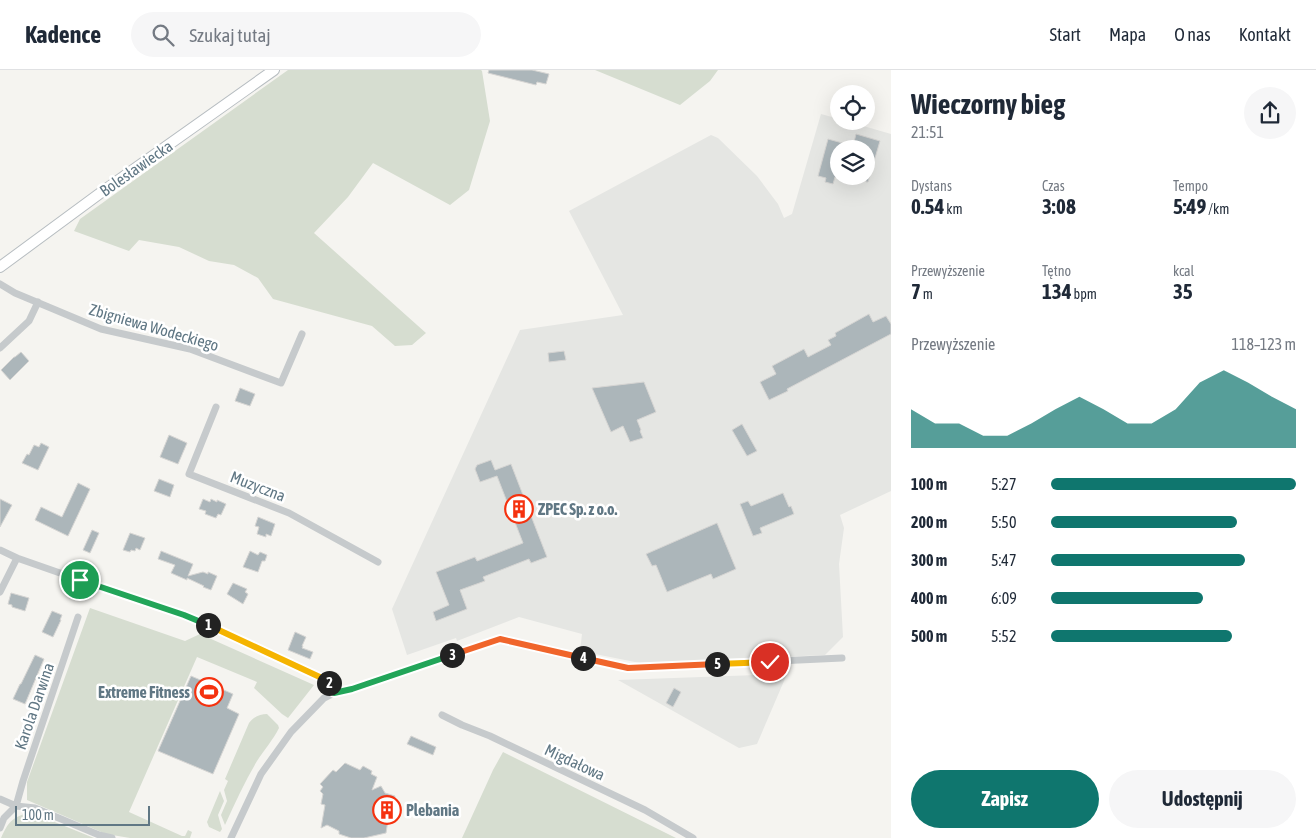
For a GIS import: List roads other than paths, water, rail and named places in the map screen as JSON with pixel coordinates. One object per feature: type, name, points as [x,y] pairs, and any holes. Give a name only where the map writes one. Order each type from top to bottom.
[{"type":"street","name":"Bolesławiecka","points":[[0,268],[99,194],[274,70]]},
{"type":"street","name":"Zbigniewa Wodeckiego","points":[[0,284],[15,293],[101,329],[190,349],[281,383],[302,334]]},
{"type":"street","points":[[0,348],[28,321],[38,302]]},
{"type":"street","name":"Muzyczna","points":[[216,407],[189,474],[289,513],[378,562]]},
{"type":"street","points":[[0,550],[17,558],[202,622],[324,679],[334,693]]},
{"type":"street","points":[[0,592],[17,558]]},
{"type":"street","name":"Karola Darwina","points":[[0,828],[4,818],[16,806],[78,617]]},
{"type":"street","points":[[231,838],[261,774],[291,732],[324,698],[334,693],[352,689],[500,639],[628,668],[842,658]]},
{"type":"street","name":"Migdałowa","points":[[442,715],[645,810],[694,838]]},
{"type":"street","points":[[0,799],[16,806],[35,808],[99,835],[112,838]]},
{"type":"place","name":"ZPEC Sp. z o.o.","points":[[519,509]]},
{"type":"place","name":"Extreme Fitness","points":[[209,692]]},
{"type":"place","name":"Plebania","points":[[387,810]]}]
